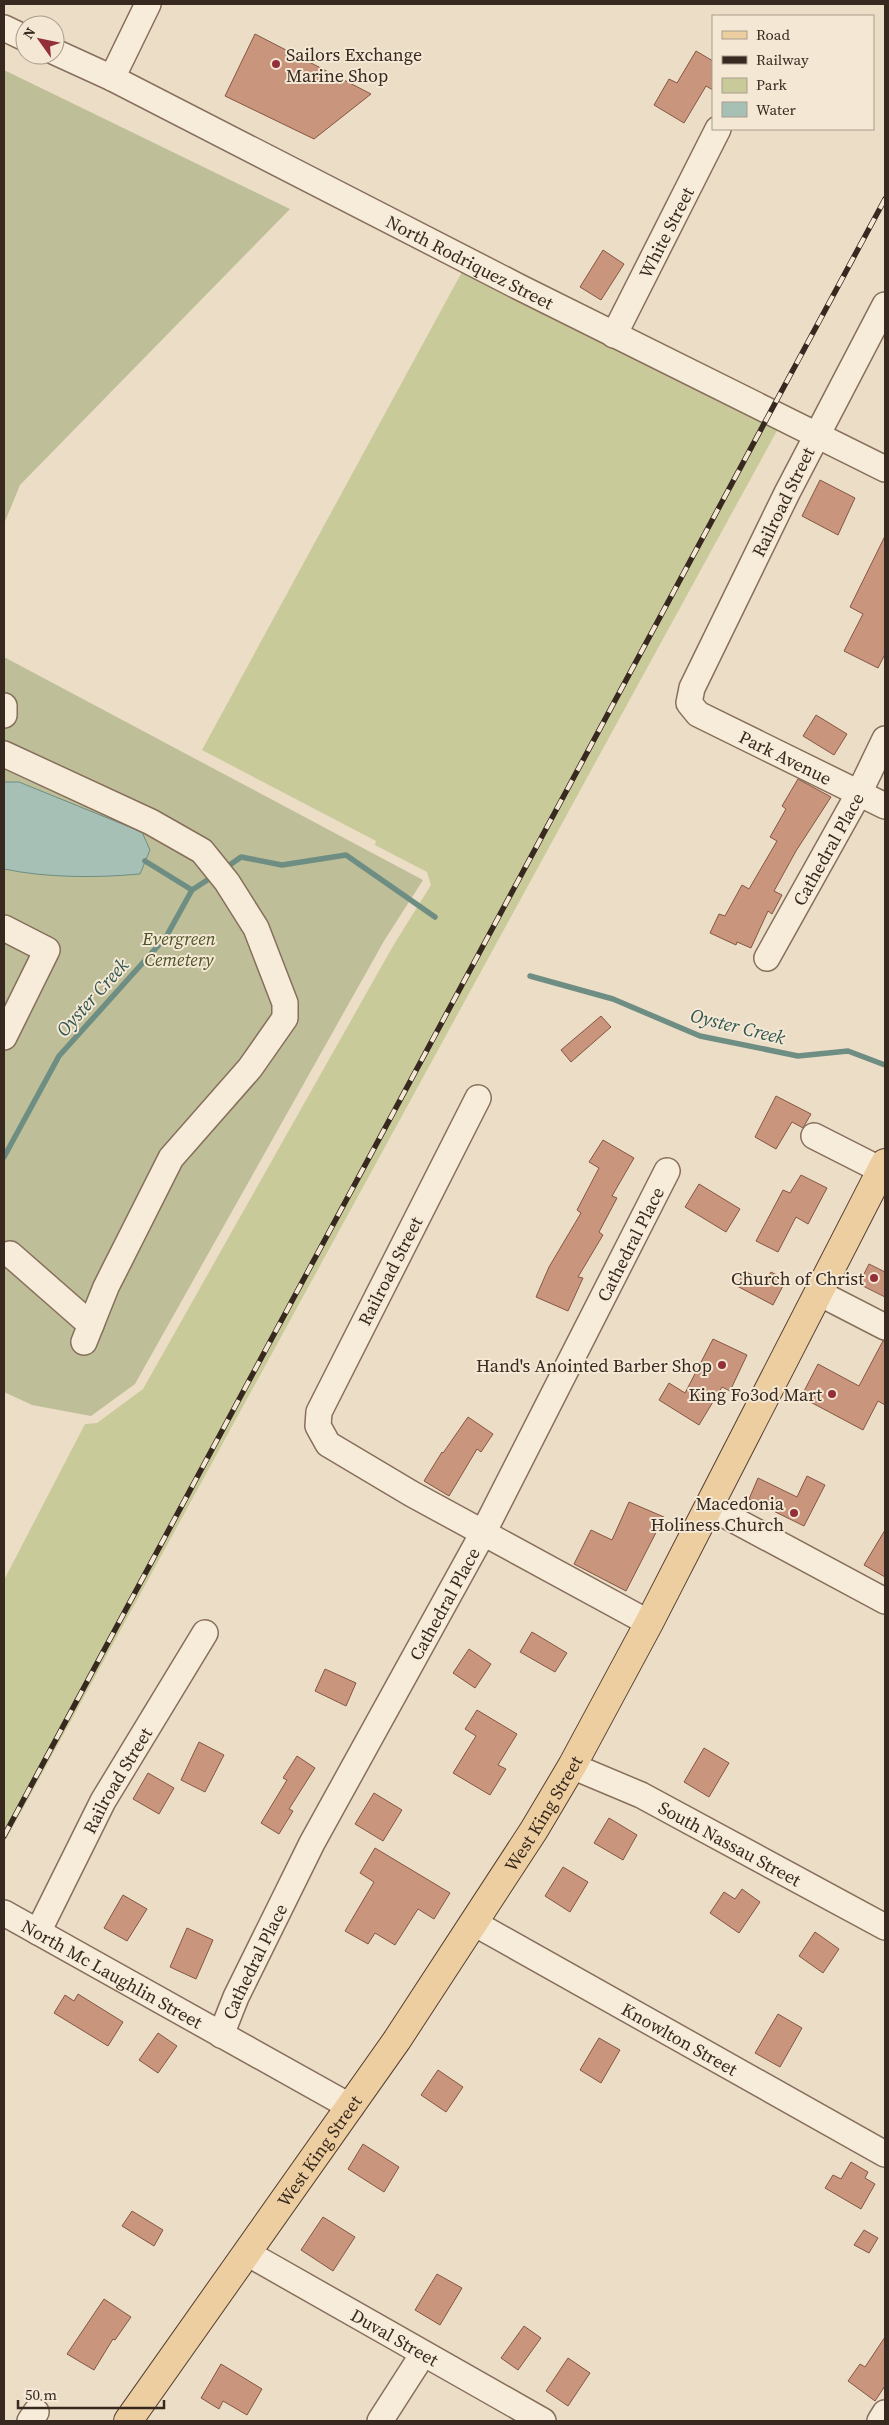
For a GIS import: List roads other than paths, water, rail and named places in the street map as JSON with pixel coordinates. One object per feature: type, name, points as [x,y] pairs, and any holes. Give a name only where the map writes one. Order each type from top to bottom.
[{"type":"main road","name":"West King Street","points":[[128,2421],[351,2107],[474,1923],[572,1766],[710,1507],[882,1174]]},
{"type":"street","points":[[112,78],[148,4]]},
{"type":"street","name":"North Rodriquez Street","points":[[65,57],[112,78],[614,335],[885,470]]},
{"type":"street","name":"White Street","points":[[614,335],[717,130]]},
{"type":"street","name":"Railroad Street","points":[[689,703],[692,688],[816,436],[885,305]]},
{"type":"street","name":"Park Avenue","points":[[689,703],[698,714],[885,806]]},
{"type":"street","points":[[4,706],[4,715]]},
{"type":"street","name":"Cathedral Place","points":[[767,958],[858,793],[885,739]]},
{"type":"street","points":[[4,754],[151,822],[202,851],[221,874],[256,928],[285,1003],[285,1018],[250,1068],[171,1158],[106,1287],[87,1334],[10,1254]]},
{"type":"street","points":[[4,928],[46,950],[4,1037]]},
{"type":"street","name":"Railroad Street","points":[[478,1098],[319,1412],[318,1426],[328,1444],[483,1533]]},
{"type":"street","points":[[814,1136],[882,1174]]},
{"type":"street","name":"Cathedral Place","points":[[221,2035],[236,1997],[312,1843],[483,1533],[667,1171]]},
{"type":"street","points":[[819,1293],[885,1327]]},
{"type":"street","points":[[710,1507],[885,1601]]},
{"type":"street","points":[[483,1533],[595,1592],[649,1623]]},
{"type":"street","name":"Railroad Street","points":[[38,1932],[103,1801],[205,1633]]},
{"type":"street","name":"South Nassau Street","points":[[572,1766],[666,1808],[885,1928]]},
{"type":"street","name":"North Mc Laughlin Street","points":[[4,1913],[351,2107]]},
{"type":"street","name":"Knowlton Street","points":[[474,1923],[885,2154]]},
{"type":"street","name":"Duval Street","points":[[247,2253],[543,2421]]},
{"type":"street","points":[[380,2421],[423,2354]]},
{"type":"street","points":[[880,2421],[885,2413]]},
{"type":"water","points":[[4,782],[19,782],[142,832],[150,850],[140,874],[72,876],[37,874],[4,869]]},
{"type":"waterway","name":"Oyster Creek","points":[[224,869],[241,857],[282,865],[346,855],[435,917]]},
{"type":"waterway","points":[[145,861],[192,890]]},
{"type":"waterway","name":"Oyster Creek","points":[[4,1157],[59,1056],[166,937],[192,890],[215,875]]},
{"type":"waterway","name":"Oyster Creek","points":[[530,976],[613,999],[700,1036],[798,1056],[848,1051],[885,1065]]},
{"type":"railway","points":[[4,1836],[885,199]]},
{"type":"place","name":"Sailors Exchange Marine Shop","points":[[276,64]]},
{"type":"place","name":"Church of Christ","points":[[874,1278]]},
{"type":"place","name":"Hand's Anointed Barber Shop","points":[[722,1365]]},
{"type":"place","name":"King Fo3od Mart","points":[[832,1394]]},
{"type":"place","name":"Macedonia Holiness Church","points":[[794,1513]]},
{"type":"park label","name":"Evergreen Cemetery","points":[[179,948]]}]
